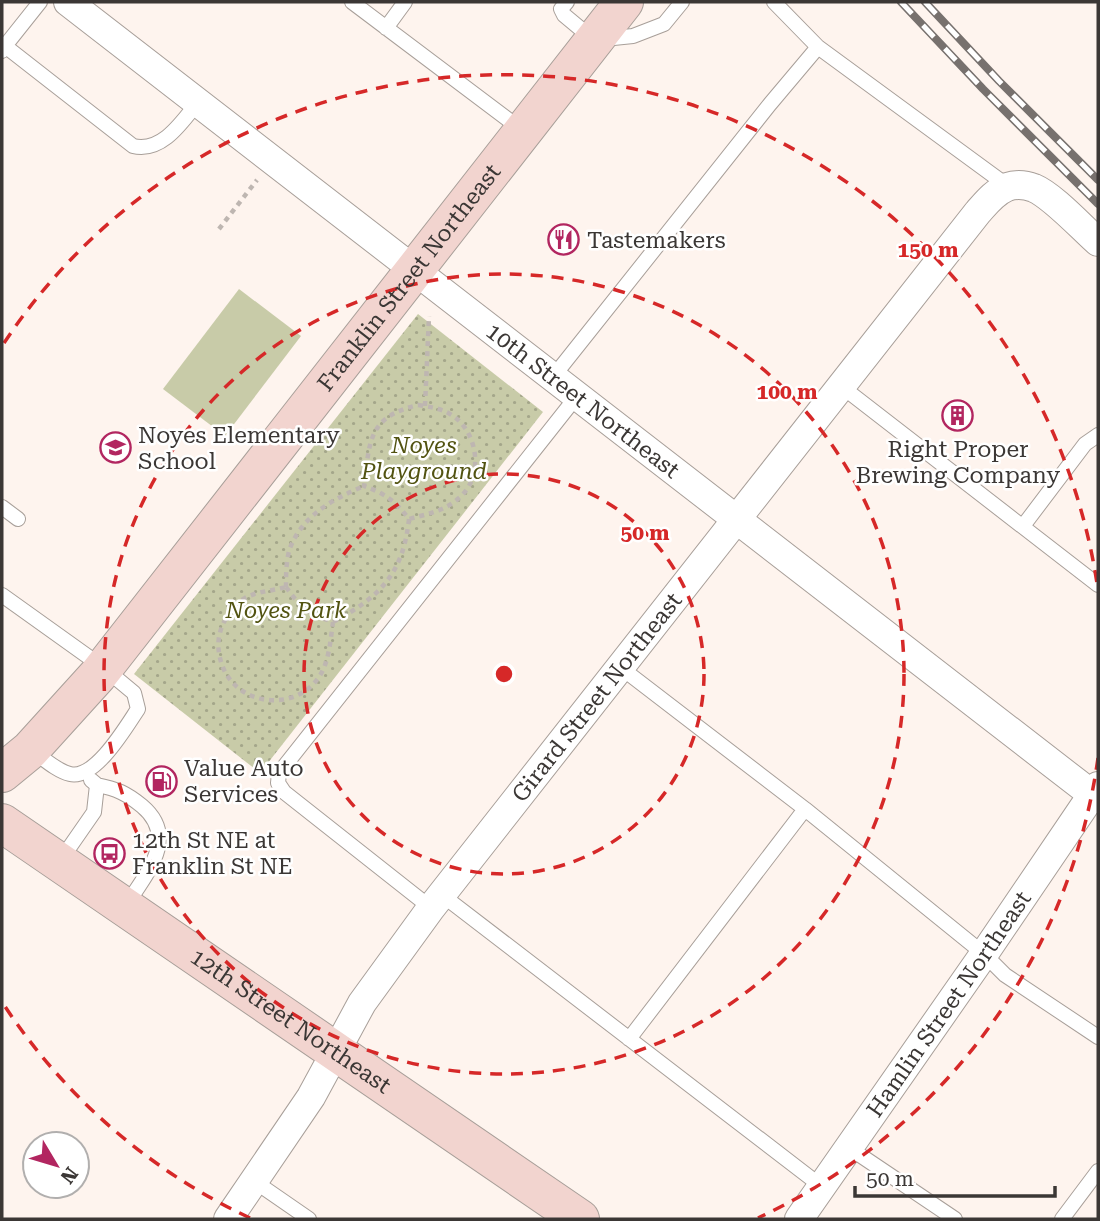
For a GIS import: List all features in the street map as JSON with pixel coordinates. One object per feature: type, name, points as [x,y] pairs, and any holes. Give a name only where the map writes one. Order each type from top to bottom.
[{"type":"street","name":"10th Street Northeast","points":[[68,2],[1096,793]]},
{"type":"street","name":"Franklin Street Northeast","points":[[16,761],[104,668],[624,2]]},
{"type":"street","points":[[1001,191],[1019,185],[1044,193],[1098,242]]},
{"type":"street","name":"Girard Street Northeast","points":[[228,1219],[311,1097],[362,1003],[437,902],[978,212],[1001,191]]},
{"type":"street","name":"Hamlin Street Northeast","points":[[799,1219],[1096,793]]},
{"type":"street","name":"12th Street Northeast","points":[[2,823],[580,1219]]},
{"type":"lane","points":[[40,2],[4,48],[133,146],[143,148],[154,145],[173,131],[198,102]]},
{"type":"lane","points":[[352,2],[523,131]]},
{"type":"lane","points":[[386,28],[405,2]]},
{"type":"lane","points":[[567,2],[561,9],[564,15],[594,40],[633,36],[664,24],[682,2]]},
{"type":"lane","points":[[775,2],[818,47],[1001,191]]},
{"type":"lane","points":[[553,377],[818,47]]},
{"type":"lane","points":[[841,386],[1098,584]]},
{"type":"lane","points":[[577,396],[279,773],[278,783],[284,792],[629,1039],[821,1186]]},
{"type":"lane","points":[[1023,526],[1085,444],[1098,435]]},
{"type":"lane","points":[[2,507],[19,519]]},
{"type":"lane","points":[[2,595],[104,668],[134,693],[138,709],[89,771],[72,775],[57,768],[16,761]]},
{"type":"lane","points":[[620,667],[805,809],[984,954],[1005,975],[1098,1037]]},
{"type":"lane","points":[[81,773],[97,785],[117,789],[133,798],[153,815],[159,833],[157,852],[124,907]]},
{"type":"lane","points":[[59,862],[94,812],[97,785]]},
{"type":"lane","points":[[629,1039],[805,809]]},
{"type":"lane","points":[[848,1147],[955,1219]]},
{"type":"lane","points":[[1062,1219],[1098,1171]]},
{"type":"lane","points":[[254,1181],[309,1219]]},
{"type":"path","points":[[219,229],[273,160]]},
{"type":"path","points":[[425,406],[429,315]]},
{"type":"path","points":[[364,486],[369,447],[375,431],[386,418],[401,409],[418,405],[436,407],[452,414],[465,427],[474,444],[476,462],[472,481],[462,496],[447,508],[410,519]]},
{"type":"path","points":[[364,486],[384,493],[398,504],[410,519],[407,536],[400,561],[387,582],[369,601],[333,622],[312,615],[299,605],[286,587],[290,548],[305,524],[322,507],[364,486]]},
{"type":"path","points":[[286,587],[258,592],[242,599],[229,612],[220,629],[218,648],[222,667],[232,683],[247,694],[264,700],[284,700],[301,694],[316,681],[325,666],[333,622]]},
{"type":"green space","points":[[239,289],[301,336],[225,436],[163,389]]},
{"type":"green space","name":"Noyes Park","points":[[418,314],[543,412],[260,773],[134,674]]},
{"type":"railway","points":[[901,2],[1098,204]]},
{"type":"railway","points":[[925,2],[1098,180]]},
{"type":"place","name":"Tastemakers","points":[[564,240]]},
{"type":"place","name":"Right Proper Brewing Company","points":[[958,415]]},
{"type":"place","name":"Noyes Elementary School","points":[[115,448]]},
{"type":"place","name":"Value Auto Services","points":[[161,781]]},
{"type":"place","name":"12th St NE at Franklin St NE","points":[[109,853]]},
{"type":"park label","name":"Noyes Playground","points":[[424,458]]}]
